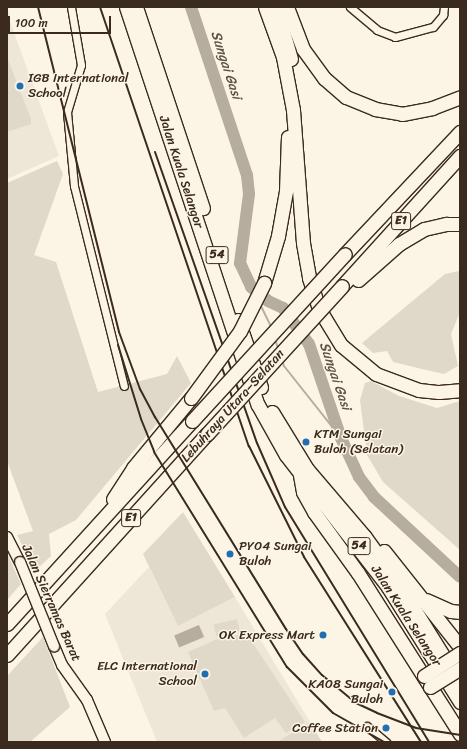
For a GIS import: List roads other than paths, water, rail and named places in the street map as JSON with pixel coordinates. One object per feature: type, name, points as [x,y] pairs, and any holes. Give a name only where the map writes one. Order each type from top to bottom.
[{"type":"highway","name":"Jalan Kuala Selangor","points":[[126,7],[258,405],[277,441],[300,475],[370,561],[460,702]]},
{"type":"highway","name":"Jalan Kuala Selangor","points":[[136,7],[266,401],[307,469],[365,537],[396,580],[460,683]]},
{"type":"highway","points":[[265,7],[283,57],[293,110],[303,243],[309,278],[319,309],[341,345],[376,374],[419,390],[439,392],[460,390]]},
{"type":"highway","points":[[276,7],[297,83],[309,226],[321,297],[345,338],[376,365],[412,379],[434,383],[460,382]]},
{"type":"highway","points":[[287,7],[303,49],[324,78],[346,97],[375,109],[402,114],[432,108],[460,97]]},
{"type":"highway","points":[[106,515],[116,494],[133,468],[191,398],[240,330],[264,283],[278,236],[286,191],[288,137],[284,88],[269,20]]},
{"type":"highway","name":"Lebuhraya Utara–Selatan","points":[[7,624],[345,254],[460,132]]},
{"type":"highway","name":"Lebuhraya Utara–Selatan","points":[[7,655],[309,323],[346,287],[460,156]]},
{"type":"highway","points":[[346,287],[399,244],[424,229],[446,224],[460,224]]},
{"type":"highway","points":[[300,475],[303,492],[314,512],[358,573],[460,734]]},
{"type":"highway","points":[[365,537],[387,553],[460,647]]},
{"type":"highway","points":[[422,598],[451,611],[460,612]]},
{"type":"highway","points":[[427,682],[460,654]]},
{"type":"highway","points":[[427,682],[460,668]]},
{"type":"street","points":[[71,7],[81,65],[68,112],[74,186],[124,386]]},
{"type":"street","points":[[350,7],[377,30],[395,37],[433,26],[443,15],[444,7]]},
{"type":"street","name":"Jalan Sierramas Barat","points":[[7,537],[20,562],[62,665],[87,700],[105,742]]},
{"type":"street","points":[[367,726],[386,742]]},
{"type":"waterway","name":"Sungai Gasi","points":[[191,7],[247,175],[249,194],[240,263],[251,287],[268,301],[283,308],[309,344],[341,438],[359,477],[374,497],[460,577]]},
{"type":"waterway","points":[[259,302],[271,327]]},
{"type":"waterway","points":[[275,339],[278,348]]},
{"type":"waterway","points":[[282,360],[284,366],[341,438]]},
{"type":"railway","points":[[38,7],[119,332],[140,389],[155,417],[286,629],[303,654],[322,675],[356,703],[377,713],[416,728],[460,735]]},
{"type":"railway","points":[[100,7],[249,446],[304,557],[421,742]]},
{"type":"railway","points":[[155,152],[257,443],[285,507],[429,742]]},
{"type":"railway","points":[[118,345],[141,419],[154,452],[287,667],[333,713],[384,742]]},
{"type":"place","name":"IGB International School","points":[[20,86]]},
{"type":"place","name":"KTM Sungai Buloh (Selatan)","points":[[306,442]]},
{"type":"place","name":"PY04 Sungai Buloh","points":[[230,554]]},
{"type":"place","name":"OK Express Mart","points":[[323,635]]},
{"type":"place","name":"ELC International School","points":[[205,674]]},
{"type":"place","name":"KA08 Sungai Buloh","points":[[392,692]]},
{"type":"place","name":"Coffee Station","points":[[386,728]]}]
